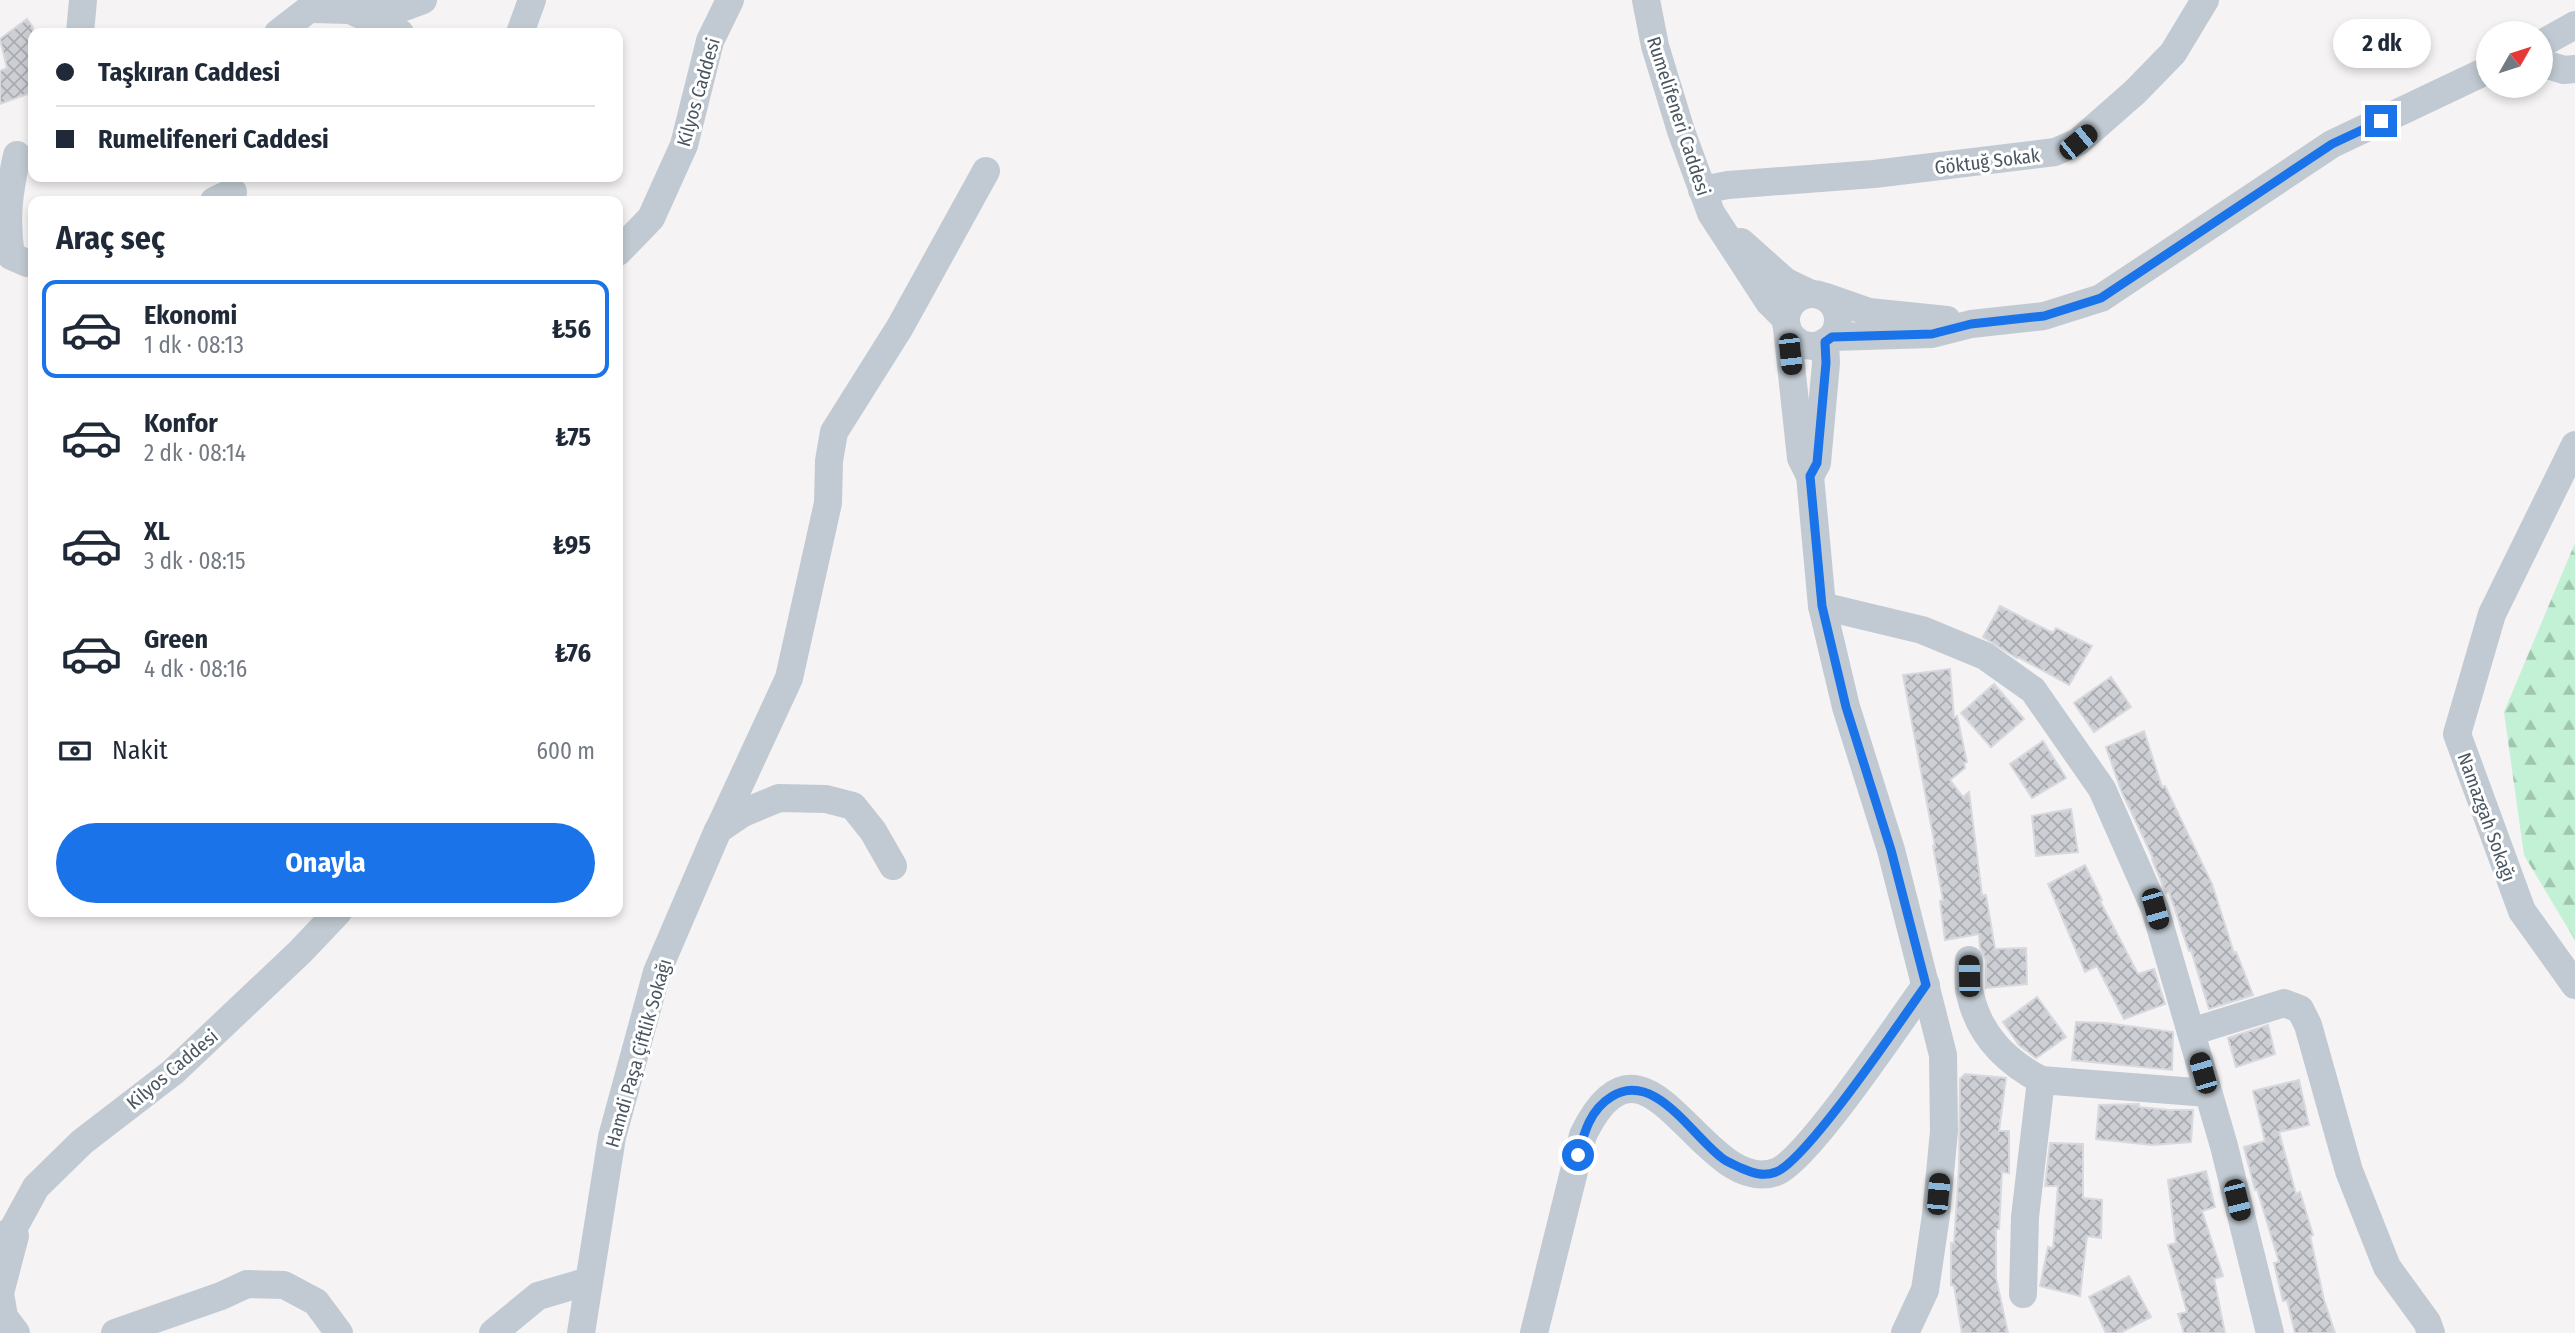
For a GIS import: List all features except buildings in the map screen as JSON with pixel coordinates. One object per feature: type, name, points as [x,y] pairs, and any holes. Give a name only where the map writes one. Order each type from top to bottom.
[{"type":"street","points":[[80,28],[83,0]]},
{"type":"street","points":[[285,28],[316,4],[350,10],[404,7],[423,0]]},
{"type":"street","points":[[522,28],[532,0]]},
{"type":"street","name":"Kilyos Caddesi","points":[[623,247],[651,218],[679,157],[710,41],[730,0]]},
{"type":"street","name":"Rumelifeneri Caddesi","points":[[1646,0],[1655,46],[1710,214],[1786,323]]},
{"type":"street","name":"Göktuğ Sokak","points":[[1702,190],[1728,185],[1874,174],[2055,152],[2078,142],[2135,92],[2173,53],[2205,0]]},
{"type":"street","points":[[2553,37],[2575,25],[2575,0]]},
{"type":"street","points":[[350,10],[389,28]]},
{"type":"street","points":[[2553,67],[2564,70],[2575,69]]},
{"type":"street","name":"Rumelifeneri Caddesi","points":[[1829,339],[1932,334],[1971,324],[2044,316],[2101,298],[2332,144],[2476,76]]},
{"type":"street","points":[[17,153],[6,228],[11,256],[28,263]]},
{"type":"street","name":"Hamdi Paşa Çiftlik Sokağı","points":[[581,1333],[612,1137],[657,972],[789,678],[828,503],[829,461],[834,432],[900,327],[986,171]]},
{"type":"street","name":"Rumelifeneri Caddesi","points":[[1721,229],[1736,237],[1786,282],[1817,295],[1869,312],[1931,317],[1971,324]]},
{"type":"street","points":[[1810,476],[1817,463],[1829,339],[1837,329],[1837,311],[1817,295],[1792,302],[1786,323],[1801,458],[1810,476],[1822,606],[1846,707],[1891,850],[1943,1055],[1944,1131],[1936,1215],[1925,1290],[1905,1333]]},
{"type":"street","points":[[1786,323],[1791,336],[1807,346],[1829,339]]},
{"type":"street","name":"Namazgah Sokağı","points":[[2575,445],[2492,614],[2457,734],[2522,911],[2575,985]]},
{"type":"street","points":[[1822,606],[1922,630],[1985,656],[2034,690],[2102,789],[2155,909],[2208,1093],[2270,1333]]},
{"type":"street","points":[[719,830],[743,813],[779,798],[826,799],[853,806],[873,831],[893,866]]},
{"type":"street","name":"Kilyos Caddesi","points":[[6,1238],[36,1188],[82,1142],[173,1072],[333,917]]},
{"type":"street","points":[[1969,960],[1969,993],[1984,1033],[2017,1067],[2041,1080],[2208,1093]]},
{"type":"street","points":[[1534,1333],[1583,1135],[1595,1111],[1607,1099],[1621,1090],[1638,1088],[1656,1096],[1723,1159],[1755,1175],[1778,1171],[1800,1152],[1829,1117],[1926,985]]},
{"type":"street","points":[[2191,1032],[2284,1003],[2300,1009],[2308,1025],[2349,1171],[2387,1267],[2427,1322],[2431,1333]]},
{"type":"street","points":[[2023,1294],[2025,1217],[2041,1080]]},
{"type":"street","points":[[6,1238],[15,1236],[0,1293],[4,1317],[16,1333]]},
{"type":"street","points":[[493,1333],[538,1296],[589,1281]]},
{"type":"street","points":[[115,1333],[221,1296],[247,1284],[284,1285],[316,1302],[339,1333]]},
{"type":"green space","points":[[2575,543],[2575,940],[2524,855],[2504,712]]},
{"type":"route","points":[[1578,1155],[1583,1135],[1595,1111],[1621,1090],[1638,1088],[1656,1096],[1723,1159],[1755,1175],[1778,1171],[1800,1152],[1829,1117],[1926,985],[1891,850],[1846,707],[1822,606],[1810,476],[1817,463],[1826,363],[1825,342],[1832,337],[1932,334],[1971,324],[2044,316],[2101,298],[2332,144],[2381,121]]}]
